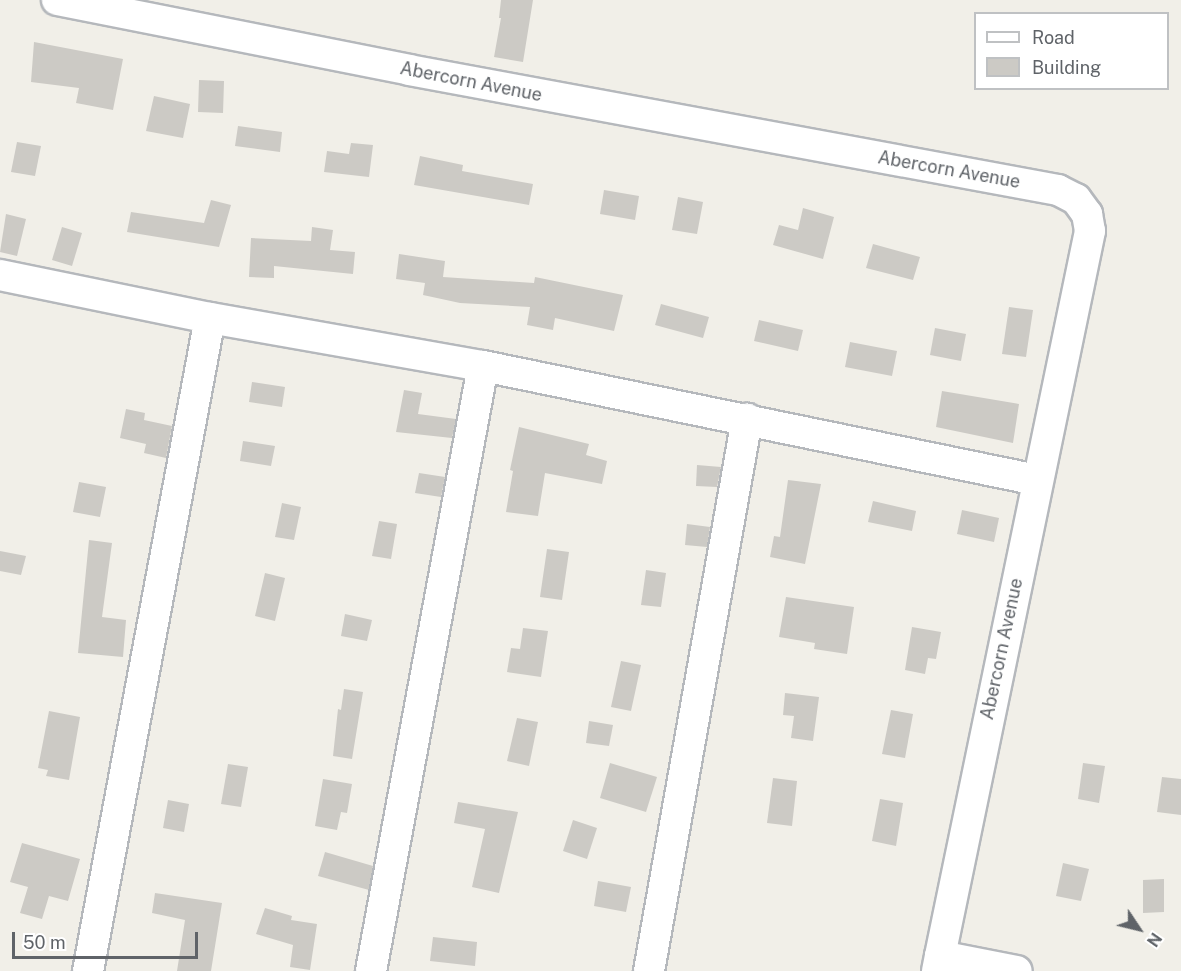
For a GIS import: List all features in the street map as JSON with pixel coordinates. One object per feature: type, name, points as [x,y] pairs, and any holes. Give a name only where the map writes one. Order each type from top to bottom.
[{"type":"street","name":"Abercorn Avenue","points":[[57,0],[409,70],[1058,190],[1076,199],[1087,214],[1090,231],[938,963]]},
{"type":"street","points":[[0,275],[210,318],[483,366],[1037,480]]},
{"type":"street","points":[[88,971],[210,318]]},
{"type":"street","points":[[371,971],[483,366]]},
{"type":"street","points":[[649,971],[747,419]]},
{"type":"street","points":[[938,963],[1017,971]]},
{"type":"building","points":[[501,0],[533,0],[523,62],[494,57],[501,18],[499,18]]},
{"type":"building","points":[[34,42],[123,59],[113,110],[76,103],[79,88],[31,82]]},
{"type":"building","points":[[199,80],[224,81],[223,113],[198,112]]},
{"type":"building","points":[[154,96],[190,104],[183,138],[146,131]]},
{"type":"building","points":[[238,126],[282,132],[280,152],[235,146]]},
{"type":"building","points":[[17,142],[41,146],[35,176],[11,172]]},
{"type":"building","points":[[351,143],[373,145],[369,177],[324,172],[327,151],[349,154]]},
{"type":"building","points":[[420,156],[463,165],[462,171],[533,184],[529,205],[414,185]]},
{"type":"building","points":[[604,190],[639,196],[635,220],[600,214]]},
{"type":"building","points":[[678,197],[703,202],[697,234],[672,230]]},
{"type":"building","points":[[211,200],[231,205],[219,247],[127,232],[131,212],[204,223]]},
{"type":"building","points":[[803,208],[834,217],[823,259],[773,245],[779,225],[798,230]]},
{"type":"building","points":[[6,214],[26,219],[17,256],[0,252]]},
{"type":"building","points":[[62,227],[82,233],[72,266],[52,260]]},
{"type":"building","points":[[312,227],[333,230],[330,250],[355,252],[353,274],[274,266],[274,278],[249,277],[251,238],[311,241]]},
{"type":"building","points":[[873,244],[920,257],[913,280],[866,268]]},
{"type":"building","points":[[399,254],[445,261],[443,277],[534,283],[535,277],[623,295],[614,331],[555,318],[553,330],[527,325],[530,307],[460,303],[423,295],[425,283],[396,279]]},
{"type":"building","points":[[661,304],[709,317],[703,338],[655,325]]},
{"type":"building","points":[[1009,307],[1033,310],[1026,357],[1002,354]]},
{"type":"building","points":[[759,320],[803,330],[798,351],[754,341]]},
{"type":"building","points":[[935,328],[966,334],[961,361],[930,355]]},
{"type":"building","points":[[850,342],[897,351],[892,376],[845,367]]},
{"type":"building","points":[[252,382],[285,387],[282,407],[249,402]]},
{"type":"building","points":[[404,390],[422,393],[418,414],[456,419],[452,438],[396,432]]},
{"type":"building","points":[[942,391],[1019,404],[1013,443],[936,427]]},
{"type":"building","points":[[126,409],[145,413],[144,420],[172,426],[166,458],[144,453],[146,444],[120,438]]},
{"type":"building","points":[[519,427],[589,444],[586,455],[607,461],[602,484],[545,473],[538,516],[506,512],[513,471],[510,470]]},
{"type":"building","points":[[243,441],[275,446],[271,466],[240,461]]},
{"type":"building","points":[[697,465],[721,467],[717,487],[696,486]]},
{"type":"building","points":[[419,473],[445,477],[441,497],[415,493]]},
{"type":"building","points":[[788,480],[821,484],[805,564],[770,557],[774,536],[780,537]]},
{"type":"building","points":[[79,482],[106,487],[100,517],[73,512]]},
{"type":"building","points":[[873,501],[916,511],[912,531],[868,522]]},
{"type":"building","points":[[282,503],[301,507],[294,540],[275,537]]},
{"type":"building","points":[[962,510],[999,518],[994,542],[957,534]]},
{"type":"building","points":[[379,521],[397,524],[391,559],[372,556]]},
{"type":"building","points":[[687,524],[710,527],[707,547],[685,545]]},
{"type":"building","points":[[89,540],[112,543],[102,617],[126,620],[123,657],[78,653]]},
{"type":"building","points":[[547,549],[569,552],[562,600],[540,597]]},
{"type":"building","points":[[0,551],[26,556],[21,575],[0,571]]},
{"type":"building","points":[[646,570],[666,573],[661,607],[641,605]]},
{"type":"building","points":[[265,573],[285,578],[275,621],[255,616]]},
{"type":"building","points":[[786,597],[854,607],[847,654],[814,649],[815,643],[779,637]]},
{"type":"building","points":[[345,614],[372,620],[367,641],[341,636]]},
{"type":"building","points":[[912,627],[941,632],[936,659],[928,658],[925,674],[905,670]]},
{"type":"building","points":[[523,628],[548,631],[541,677],[507,672],[511,648],[520,649]]},
{"type":"building","points":[[621,661],[641,665],[631,711],[611,707]]},
{"type":"building","points":[[344,689],[363,692],[352,759],[333,756],[338,709],[341,710]]},
{"type":"building","points":[[785,693],[819,697],[813,741],[791,738],[794,716],[783,715]]},
{"type":"building","points":[[891,710],[913,714],[905,758],[882,754]]},
{"type":"building","points":[[49,711],[80,717],[69,780],[46,776],[48,770],[38,768]]},
{"type":"building","points":[[517,718],[538,722],[529,766],[507,761]]},
{"type":"building","points":[[589,721],[613,725],[609,746],[586,743]]},
{"type":"building","points":[[610,763],[657,777],[646,812],[600,798]]},
{"type":"building","points":[[1083,763],[1105,766],[1099,803],[1078,799]]},
{"type":"building","points":[[228,764],[248,767],[241,807],[221,804]]},
{"type":"building","points":[[1162,777],[1181,779],[1181,815],[1157,812]]},
{"type":"building","points":[[773,778],[797,781],[792,826],[767,823]]},
{"type":"building","points":[[323,779],[352,784],[347,813],[341,812],[337,830],[315,826]]},
{"type":"building","points":[[880,799],[903,803],[896,846],[872,841]]},
{"type":"building","points":[[168,800],[189,804],[184,832],[163,828]]},
{"type":"building","points":[[458,802],[518,812],[499,893],[472,887],[485,829],[454,823]]},
{"type":"building","points":[[573,820],[597,828],[587,859],[563,851]]},
{"type":"building","points":[[22,843],[80,859],[68,901],[49,896],[42,919],[20,913],[28,887],[10,882]]},
{"type":"building","points":[[325,852],[373,866],[369,890],[318,876]]},
{"type":"building","points":[[1063,863],[1089,869],[1081,901],[1056,896]]},
{"type":"building","points":[[1164,879],[1164,912],[1143,913],[1143,880]]},
{"type":"building","points":[[598,881],[631,887],[626,912],[594,906]]},
{"type":"building","points":[[155,893],[222,903],[211,971],[177,971],[185,920],[152,913]]},
{"type":"building","points":[[265,908],[292,916],[291,920],[317,924],[310,970],[290,967],[293,945],[256,934]]},
{"type":"building","points":[[433,937],[477,942],[475,966],[430,961]]}]
